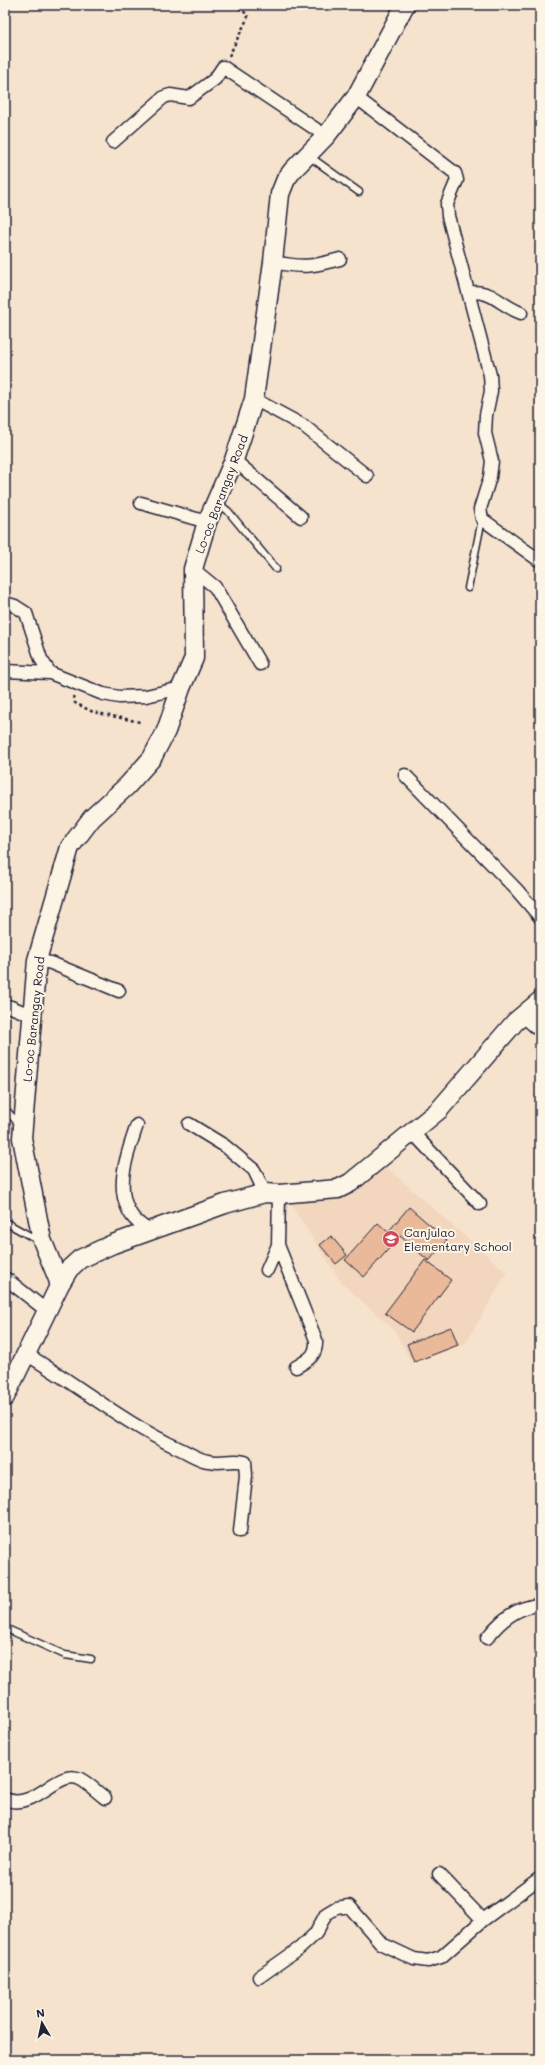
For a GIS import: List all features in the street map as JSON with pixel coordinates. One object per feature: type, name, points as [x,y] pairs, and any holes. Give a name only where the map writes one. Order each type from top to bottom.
[{"type":"street","name":"Lo-oc Barangay Road","points":[[60,1284],[42,1240],[22,1138],[37,960],[70,847],[92,818],[127,786],[152,758],[166,731],[181,688],[194,658],[193,569],[207,522],[234,460],[254,399],[273,262],[280,194],[286,179],[293,170],[326,136],[356,97],[406,5]]},
{"type":"street","points":[[113,142],[164,96],[170,95],[189,98],[215,79],[223,67],[326,136]]},
{"type":"street","points":[[356,97],[455,174],[457,180],[447,204],[448,216],[490,375],[492,391],[486,415],[485,433],[492,461],[490,477],[480,509],[482,520],[540,561]]},
{"type":"street","points":[[273,262],[301,268],[340,259]]},
{"type":"street","points":[[469,292],[482,291],[492,295],[507,308],[520,313]]},
{"type":"street","points":[[254,399],[304,426],[366,476]]},
{"type":"street","points":[[234,460],[301,518]]},
{"type":"street","points":[[141,503],[207,522]]},
{"type":"street","points":[[193,569],[214,587],[260,664]]},
{"type":"street","points":[[5,603],[15,606],[26,613],[41,659],[50,673]]},
{"type":"street","points":[[5,671],[50,673],[66,678],[103,694],[119,697],[146,696],[181,688]]},
{"type":"street","points":[[405,775],[516,889],[540,917]]},
{"type":"street","points":[[37,960],[51,963],[119,991]]},
{"type":"street","points":[[5,1397],[60,1284],[69,1269],[80,1260],[113,1244],[225,1204],[272,1194],[338,1189],[350,1183],[413,1133],[438,1110],[515,1022],[540,1001]]},
{"type":"street","points":[[7,1003],[33,1016]]},
{"type":"street","points":[[522,1016],[540,1031]]},
{"type":"street","points":[[189,1124],[224,1146],[254,1170],[272,1194],[278,1245],[316,1340],[317,1348],[315,1354],[296,1367]]},
{"type":"street","points":[[137,1125],[127,1157],[123,1185],[127,1209],[135,1220],[149,1231]]},
{"type":"street","points":[[413,1133],[480,1204]]},
{"type":"street","points":[[267,1270],[278,1245]]},
{"type":"street","points":[[5,1278],[47,1310]]},
{"type":"street","points":[[26,1354],[56,1372],[107,1408],[165,1442],[209,1462],[235,1459],[245,1462],[246,1476],[240,1530]]},
{"type":"street","points":[[487,1638],[499,1622],[507,1617],[528,1606],[540,1605]]},
{"type":"street","points":[[5,1799],[18,1803],[31,1799],[69,1777],[79,1778],[105,1798]]},
{"type":"street","points":[[439,1874],[483,1920]]},
{"type":"street","points":[[259,1977],[300,1948],[316,1933],[326,1914],[336,1908],[349,1906],[382,1944],[414,1959],[428,1961],[441,1957],[483,1920],[540,1878]]},
{"type":"lane","points":[[308,156],[360,192]]},
{"type":"lane","points":[[217,502],[228,511],[276,569]]},
{"type":"lane","points":[[468,588],[482,520]]},
{"type":"lane","points":[[5,1109],[22,1128]]},
{"type":"lane","points":[[5,1222],[32,1237],[42,1240]]},
{"type":"lane","points":[[5,1628],[64,1655],[90,1659]]},
{"type":"path","points":[[223,67],[248,17],[247,14],[235,5]]},
{"type":"path","points":[[66,678],[75,703],[104,715],[140,722]]},
{"type":"shaded area","name":"Canjulao Elementary School","points":[[386,1167],[507,1273],[465,1344],[412,1364],[395,1331],[342,1283],[291,1205],[346,1194]]},
{"type":"building","points":[[409,1207],[447,1240],[429,1261],[400,1236],[364,1277],[345,1260],[378,1223],[388,1232]]},
{"type":"building","points":[[331,1236],[347,1255],[336,1264],[320,1245]]},
{"type":"building","points":[[425,1260],[451,1280],[412,1332],[385,1313]]},
{"type":"building","points":[[451,1327],[458,1345],[414,1362],[407,1344]]},
{"type":"place","name":"Canjulao Elementary School","points":[[391,1239]]}]
